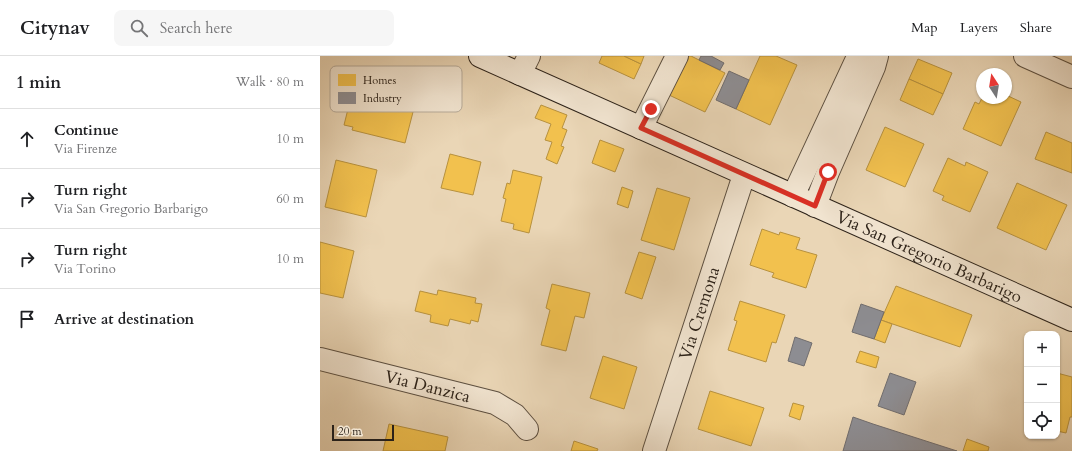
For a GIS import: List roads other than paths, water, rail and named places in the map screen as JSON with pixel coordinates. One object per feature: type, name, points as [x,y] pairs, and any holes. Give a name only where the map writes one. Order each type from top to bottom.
[{"type":"street","name":"Via San Gregorio Barbarigo","points":[[480,56],[525,65],[641,128],[1072,320]]},
{"type":"street","points":[[641,128],[677,56]]},
{"type":"street","points":[[793,196],[856,61],[860,56]]},
{"type":"street","points":[[815,206],[828,172],[874,67],[877,56]]},
{"type":"street","points":[[1025,56],[1072,77]]},
{"type":"street","name":"Via Cremona","points":[[654,451],[744,175]]},
{"type":"street","name":"Via Danzica","points":[[320,359],[495,403],[515,415],[527,430]]}]
